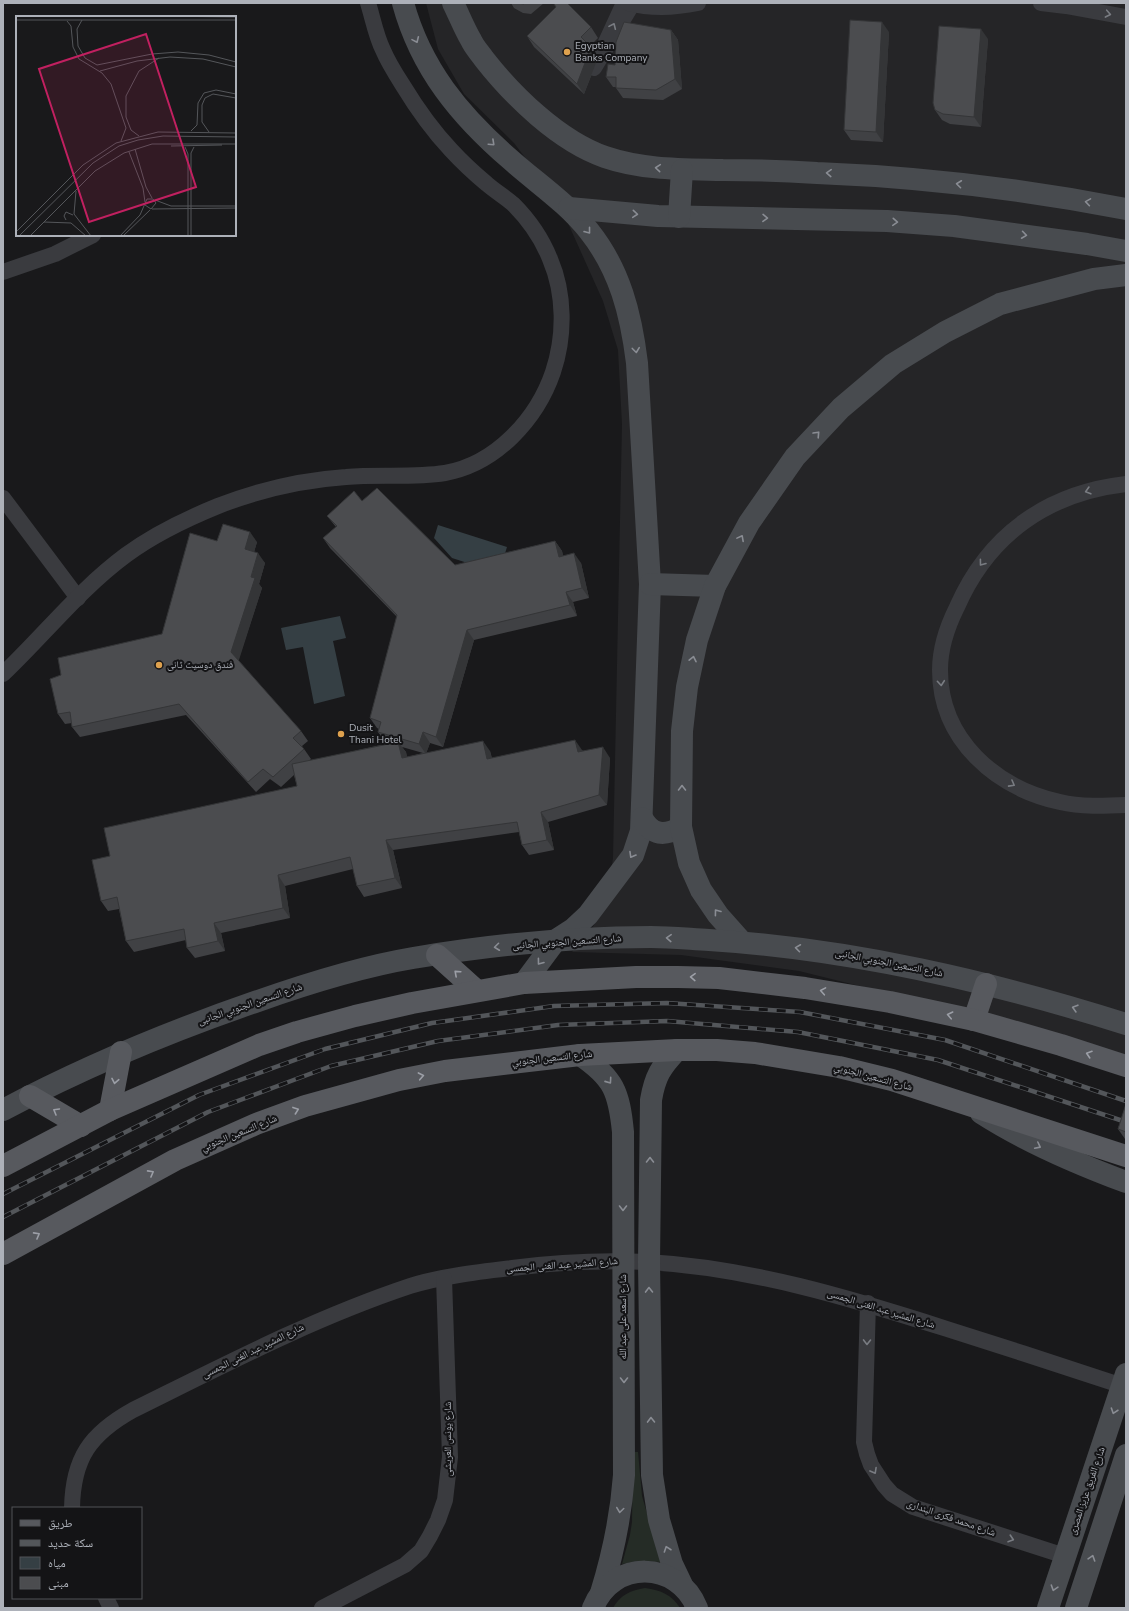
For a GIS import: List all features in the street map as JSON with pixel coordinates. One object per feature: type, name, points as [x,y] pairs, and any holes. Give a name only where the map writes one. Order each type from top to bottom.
[{"type":"main road","points":[[437,955],[477,991]]},
{"type":"main road","points":[[3,1166],[110,1110],[238,1054],[297,1032],[390,1008],[524,983],[636,977],[719,978],[804,988],[890,1002],[974,1020],[1061,1045],[1126,1066]]},
{"type":"main road","points":[[974,1020],[986,984]]},
{"type":"main road","name":"شارع التسعين الجنوبي","points":[[3,1254],[175,1160],[249,1127],[305,1106],[399,1080],[437,1073],[580,1055],[677,1050],[717,1050],[755,1053],[839,1067],[892,1080],[1126,1156]]},
{"type":"main road","points":[[110,1110],[121,1052]]},
{"type":"main road","points":[[30,1096],[82,1126]]},
{"type":"street","points":[[3,674],[78,598],[126,555],[155,536],[217,507],[249,495],[281,486],[315,480],[348,477],[416,476],[448,472],[480,461],[507,441],[526,422],[547,388],[558,357],[562,324],[560,291],[550,259],[534,230],[513,204],[487,184],[451,151],[420,114],[382,50],[368,3]]},
{"type":"street","points":[[403,3],[409,24],[426,62],[448,97],[476,128],[512,161],[569,208],[590,232],[609,261],[624,294],[633,328],[637,363],[650,584],[641,831],[633,855],[588,915],[573,929],[556,940],[524,983]]},
{"type":"street","points":[[453,3],[471,42],[499,79],[536,115],[568,138],[604,157],[642,167],[682,170],[770,170],[944,182],[1031,193],[1126,209]]},
{"type":"street","points":[[624,3],[594,68],[633,3]]},
{"type":"street","points":[[628,3],[655,8],[676,7],[698,3]]},
{"type":"street","points":[[1041,3],[1126,17]]},
{"type":"street","points":[[679,217],[682,170]]},
{"type":"street","points":[[569,208],[679,217],[872,221],[954,226],[1087,244],[1126,251]]},
{"type":"street","points":[[3,272],[55,254],[91,236]]},
{"type":"street","points":[[742,942],[718,915],[701,890],[689,863],[682,827],[682,731],[687,687],[697,640],[715,586],[749,523],[795,457],[841,408],[893,364],[945,332],[1000,304],[1094,279],[1126,275]]},
{"type":"street","points":[[1126,484],[1089,490],[1053,503],[1022,523],[1003,539],[982,562],[962,595],[949,624],[944,641],[940,671],[944,701],[955,730],[972,755],[994,773],[1013,786],[1029,793],[1061,802],[1078,805],[1126,805]]},
{"type":"street","points":[[3,498],[78,598]]},
{"type":"street","points":[[650,584],[715,586]]},
{"type":"street","points":[[642,818],[647,826],[655,832],[664,833],[682,827]]},
{"type":"street","name":"شارع التسعين الجنوبي الجانبى","points":[[3,1110],[121,1052],[195,1023],[280,993],[358,970],[411,958],[556,940],[652,937],[742,942],[834,952],[936,972],[986,984],[1040,998],[1126,1024]]},
{"type":"street","points":[[677,1050],[662,1067],[653,1088],[651,1100],[649,1262],[652,1475],[661,1528],[672,1564],[682,1585],[689,1593],[697,1608]]},
{"type":"street","name":"شارع اسعد على عبد الله","points":[[580,1055],[603,1072],[611,1083],[617,1095],[621,1112],[623,1132],[624,1475],[616,1535],[597,1601]]},
{"type":"street","points":[[968,1105],[993,1121],[1044,1149],[1126,1182]]},
{"type":"street","name":"شارع المشير عبد الغنى الجمسى","points":[[72,1507],[72,1491],[76,1469],[86,1450],[100,1433],[116,1420],[295,1330],[411,1286],[444,1278],[531,1265],[577,1262],[649,1262],[757,1276],[868,1303],[1125,1382]]},
{"type":"street","name":"شارع يونس العريشى","points":[[322,1608],[405,1565],[421,1550],[438,1520],[445,1500],[450,1457],[444,1278]]},
{"type":"street","name":"شارع محمد فكرى البندارى","points":[[868,1303],[864,1442],[871,1465],[884,1486],[892,1494],[913,1507],[1065,1556]]},
{"type":"street","name":"شارع الفريق عزيز المصرى","points":[[1048,1608],[1125,1382]]},
{"type":"street","points":[[1076,1608],[1126,1455]]},
{"type":"street","points":[[597,1601],[614,1581],[630,1573],[648,1571],[666,1575],[682,1585]]},
{"type":"street","points":[[106,1599],[111,1608]]},
{"type":"shaded area","points":[[426,3],[1126,3],[1126,1069],[920,1001],[799,971],[681,955],[572,952],[591,930],[602,910],[609,886],[613,858],[622,424],[618,350],[603,301],[558,201],[514,143],[464,94],[438,49]]},
{"type":"shaded area","points":[[633,1452],[638,1452],[642,1496],[661,1562],[637,1561],[622,1564],[632,1522]]},
{"type":"shaded area","points":[[645,1588],[656,1590],[670,1596],[680,1608],[613,1608],[616,1603],[626,1594]]},
{"type":"water","points":[[438,525],[507,547],[503,560],[477,566],[452,558],[434,538]]},
{"type":"water","points":[[340,616],[346,638],[333,641],[345,696],[314,704],[303,647],[286,650],[281,628]]},
{"type":"building","name":"Egyptian Banks Company","points":[[567,3],[591,27],[581,37],[591,47],[577,84],[527,36],[556,7],[554,4]]},
{"type":"building","points":[[850,20],[882,22],[876,132],[844,130]]},
{"type":"building","points":[[624,22],[671,30],[675,79],[656,90],[616,88],[616,77],[606,77],[608,64],[615,65],[616,42]]},
{"type":"building","points":[[939,26],[981,29],[974,117],[943,114],[935,110],[933,103]]},
{"type":"building","points":[[377,488],[455,565],[555,541],[559,557],[574,553],[582,588],[566,592],[570,605],[467,630],[436,737],[423,732],[419,744],[378,732],[381,722],[370,718],[397,615],[323,538],[337,526],[327,516],[354,491],[362,501]]},
{"type":"building","name":"فندق دوسيت ثانى","points":[[223,524],[250,532],[245,549],[258,553],[251,577],[255,578],[231,652],[301,731],[293,738],[304,749],[273,777],[263,769],[248,782],[179,704],[72,727],[70,712],[58,714],[50,679],[61,675],[58,658],[162,634],[190,533],[217,541]]},
{"type":"building","points":[[575,740],[578,752],[603,747],[599,795],[541,812],[547,840],[522,845],[517,822],[386,840],[395,878],[357,886],[350,857],[278,875],[283,908],[214,923],[218,941],[187,948],[184,929],[126,941],[117,897],[101,901],[92,860],[110,856],[104,828],[297,786],[292,764],[398,742],[402,758],[483,741],[487,759]]},
{"type":"building","points":[[1126,1104],[1126,1132],[1118,1129]]},
{"type":"railway","points":[[3,1194],[199,1095],[325,1049],[432,1023],[554,1006],[667,1003],[800,1012],[945,1040],[1126,1101]]},
{"type":"railway","points":[[3,1217],[208,1112],[331,1066],[438,1041],[558,1025],[667,1021],[798,1032],[938,1060],[1126,1122]]},
{"type":"place","name":"Egyptian Banks Company","points":[[567,52]]},
{"type":"place","name":"فندق دوسيت ثانى","points":[[159,665]]},
{"type":"place","name":"Dusit Thani Hotel","points":[[341,734]]}]
